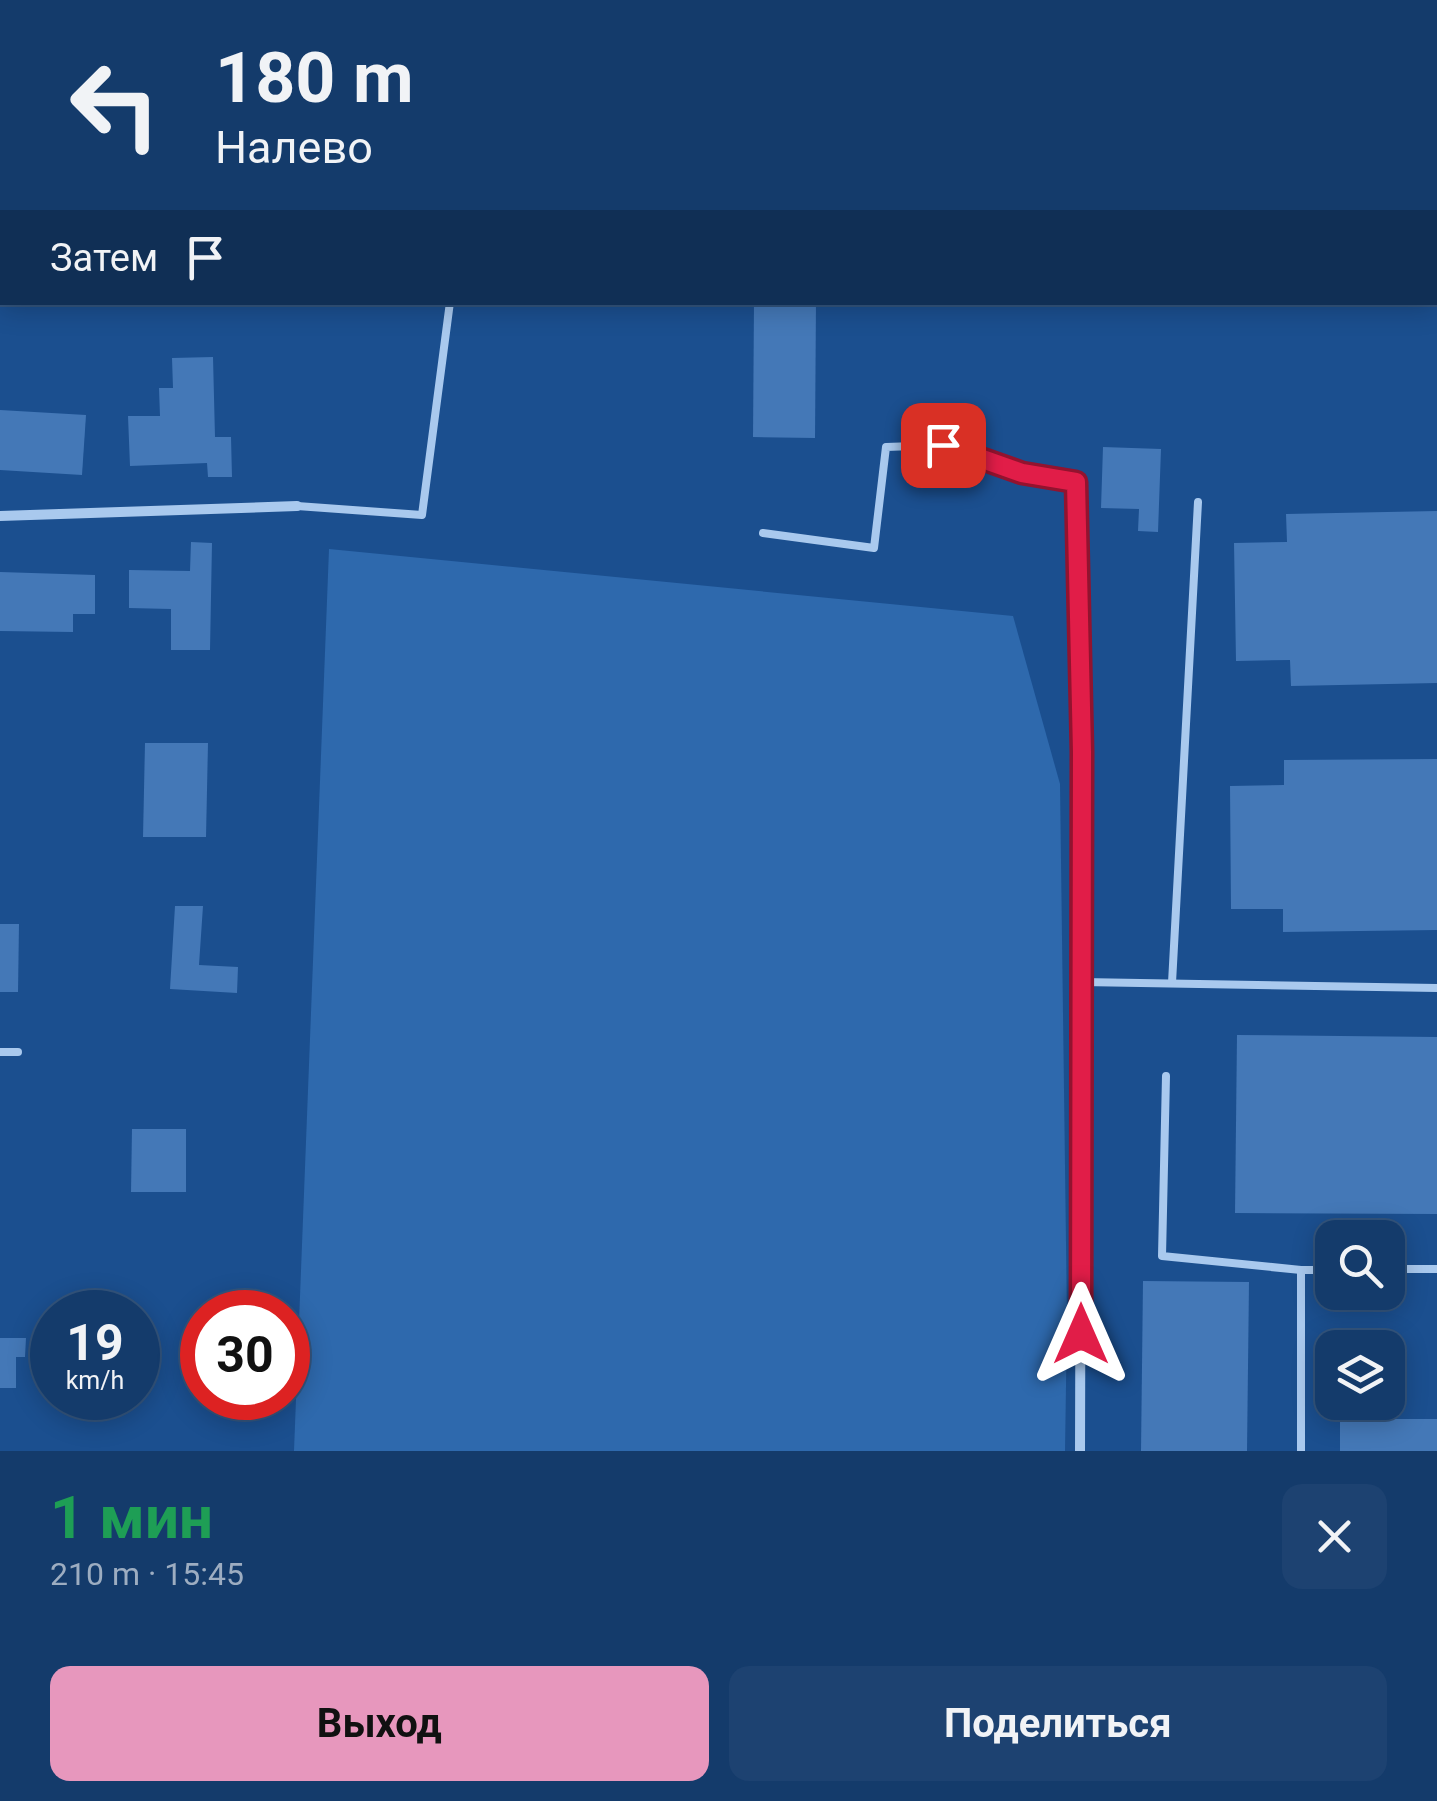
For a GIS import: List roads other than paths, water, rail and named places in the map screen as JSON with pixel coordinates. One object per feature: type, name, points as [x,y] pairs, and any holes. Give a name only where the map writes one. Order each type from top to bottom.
[{"type":"street","points":[[1076,482],[1082,752],[1080,1451]]},
{"type":"street","points":[[0,516],[297,506]]},
{"type":"lane","points":[[297,506],[422,514],[450,305]]},
{"type":"lane","points":[[764,533],[874,548],[886,447],[943,445],[1022,473],[1076,482]]},
{"type":"lane","points":[[1172,983],[1198,502]]},
{"type":"lane","points":[[1082,982],[1437,988]]},
{"type":"lane","points":[[0,1052],[18,1052]]},
{"type":"lane","points":[[1166,1076],[1162,1256],[1315,1270]]},
{"type":"lane","points":[[1405,1269],[1437,1269]]},
{"type":"lane","points":[[1300,1270],[1301,1451]]}]
